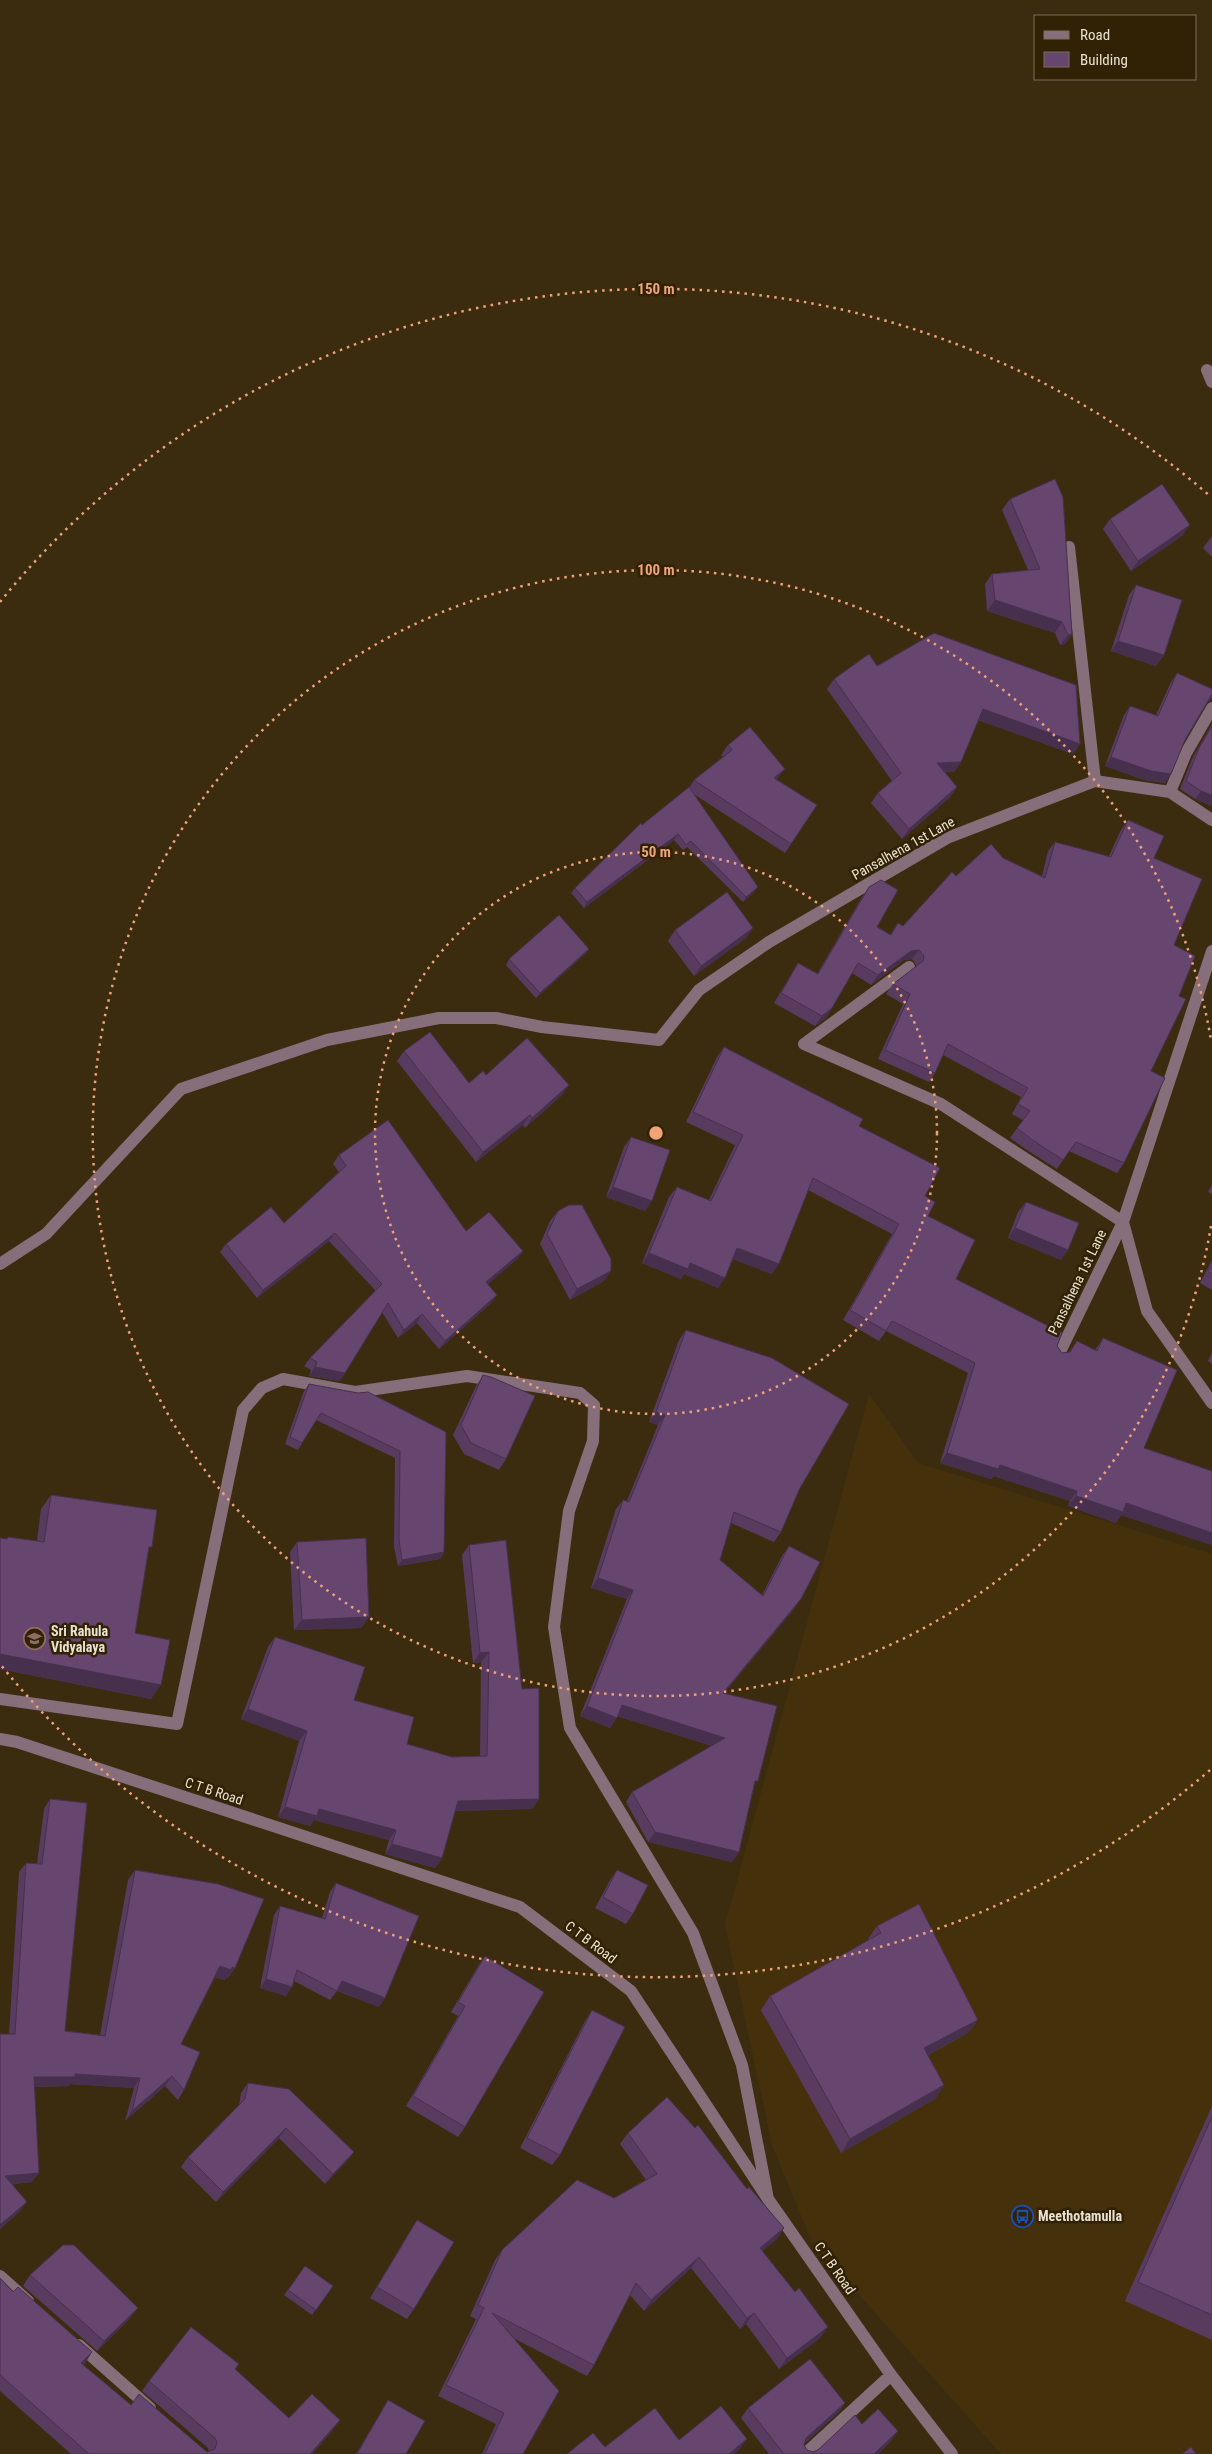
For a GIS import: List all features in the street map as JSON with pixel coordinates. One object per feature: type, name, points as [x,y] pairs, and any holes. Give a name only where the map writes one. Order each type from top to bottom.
[{"type":"street","points":[[1069,547],[1094,781]]},
{"type":"street","points":[[1170,792],[1186,753],[1212,708]]},
{"type":"street","name":"Pansalhena 1st Lane","points":[[0,1264],[46,1234],[181,1090],[190,1086],[327,1040],[439,1018],[496,1018],[542,1027],[659,1040],[699,990],[769,942],[947,838],[1094,781],[1170,792],[1212,820]]},
{"type":"street","name":"Pansalhena 1st Lane","points":[[1058,1356],[1123,1222],[1212,952]]},
{"type":"street","name":"Pansalhena 1st Lane","points":[[909,967],[804,1044],[941,1104],[1123,1222],[1148,1311],[1212,1403]]},
{"type":"street","points":[[0,1699],[177,1724],[243,1410],[262,1388],[282,1379],[355,1392],[467,1376],[580,1393],[594,1405],[593,1441],[569,1510],[554,1627],[570,1728],[693,1933],[742,2065],[768,2199]]},
{"type":"street","name":"C T B Road","points":[[0,1739],[17,1742],[520,1907],[630,1991],[768,2199],[891,2375],[952,2454]]},
{"type":"street","points":[[0,2276],[37,2309]]},
{"type":"street","points":[[67,2335],[157,2414]]},
{"type":"street","points":[[805,2454],[891,2375]]},
{"type":"shaded area","points":[[869,1394],[918,1463],[1212,1554],[1212,2454],[1001,2454],[812,2242],[772,2145],[725,1925]]},
{"type":"building","points":[[1055,479],[1063,497],[1072,634],[1068,635],[1062,622],[995,600],[992,574],[1040,569],[1010,499]]},
{"type":"building","points":[[1162,484],[1190,525],[1138,561],[1110,519]]},
{"type":"building","points":[[1136,585],[1182,600],[1164,655],[1118,641]]},
{"type":"building","points":[[934,633],[1076,685],[1080,744],[983,709],[961,762],[937,763],[957,787],[909,829],[878,793],[901,773],[834,679],[869,654],[877,666]]},
{"type":"building","points":[[1177,673],[1212,689],[1212,694],[1185,740],[1171,774],[1151,771],[1111,757],[1130,706],[1158,716]]},
{"type":"building","points":[[1212,726],[1212,795],[1201,791],[1186,781],[1199,748]]},
{"type":"building","points":[[750,727],[785,769],[774,778],[817,805],[791,844],[694,780],[732,750],[728,745]]},
{"type":"building","points":[[689,787],[758,887],[746,897],[691,841],[686,845],[678,834],[587,902],[575,888],[641,823],[642,825]]},
{"type":"building","points":[[1128,820],[1164,836],[1154,858],[1202,879],[1174,945],[1195,956],[1179,996],[1186,999],[1151,1071],[1165,1078],[1124,1163],[1076,1142],[1063,1160],[1031,1139],[1017,1128],[1030,1111],[1018,1104],[1028,1088],[948,1044],[935,1073],[885,1050],[910,994],[893,984],[923,961],[924,956],[919,950],[911,951],[878,975],[858,963],[832,1008],[822,1016],[781,993],[798,963],[818,974],[869,887],[881,880],[898,890],[877,927],[891,935],[898,923],[903,926],[952,872],[956,876],[991,844],[1003,858],[1045,878],[1055,842],[1111,857]]},
{"type":"building","points":[[727,892],[753,928],[701,966],[675,930]]},
{"type":"building","points":[[559,915],[589,949],[540,993],[509,959]]},
{"type":"building","points":[[430,1032],[469,1083],[483,1071],[486,1075],[527,1038],[569,1085],[532,1118],[530,1115],[483,1152],[404,1051]]},
{"type":"building","points":[[724,1047],[863,1119],[859,1126],[940,1168],[925,1196],[935,1202],[928,1216],[975,1240],[956,1279],[1062,1333],[1057,1346],[1062,1353],[1070,1352],[1077,1341],[1097,1351],[1103,1338],[1177,1370],[1144,1448],[1212,1471],[1212,1533],[1126,1503],[1123,1512],[1076,1496],[1077,1491],[1000,1465],[998,1469],[947,1453],[975,1363],[892,1321],[886,1331],[850,1310],[899,1224],[813,1178],[779,1264],[737,1248],[725,1278],[690,1263],[688,1269],[649,1253],[677,1187],[711,1201],[743,1135],[693,1112]]},
{"type":"building","points":[[388,1120],[466,1231],[489,1212],[523,1251],[486,1282],[497,1295],[445,1341],[422,1314],[404,1330],[388,1303],[345,1373],[315,1367],[317,1362],[310,1358],[382,1284],[335,1233],[263,1290],[226,1244],[271,1207],[284,1223],[346,1166],[339,1155]]},
{"type":"building","points":[[631,1137],[670,1150],[652,1201],[613,1187]]},
{"type":"building","points":[[1026,1202],[1079,1223],[1068,1250],[1015,1228]]},
{"type":"building","points":[[569,1205],[582,1205],[611,1259],[611,1271],[577,1289],[547,1234],[558,1211]]},
{"type":"building","points":[[1212,1264],[1212,1274],[1208,1272]]},
{"type":"building","points":[[686,1330],[772,1358],[849,1404],[799,1490],[781,1532],[734,1512],[720,1560],[763,1596],[789,1546],[820,1562],[801,1599],[723,1693],[777,1706],[758,1781],[755,1781],[739,1852],[655,1832],[632,1792],[725,1738],[622,1705],[617,1718],[587,1706],[633,1590],[598,1578],[623,1500],[629,1502],[665,1415],[656,1412]]},
{"type":"building","points":[[483,1375],[535,1396],[506,1459],[471,1443],[461,1425]]},
{"type":"building","points":[[309,1384],[358,1393],[368,1392],[446,1432],[444,1552],[402,1560],[399,1540],[400,1451],[321,1413],[302,1443],[290,1437]]},
{"type":"building","points":[[51,1495],[157,1510],[152,1547],[149,1547],[135,1633],[170,1640],[161,1685],[0,1654],[0,1538],[7,1539],[8,1537],[44,1542]]},
{"type":"building","points":[[366,1538],[369,1617],[302,1620],[297,1542]]},
{"type":"building","points":[[506,1540],[522,1689],[539,1688],[539,1799],[458,1801],[442,1858],[392,1844],[396,1830],[319,1809],[317,1816],[285,1807],[307,1731],[248,1709],[275,1637],[365,1667],[354,1700],[414,1717],[407,1744],[452,1757],[487,1756],[489,1652],[480,1653],[469,1545]]},
{"type":"building","points":[[50,1799],[87,1803],[65,2031],[105,2036],[135,1870],[218,1884],[264,1899],[235,1968],[232,1967],[231,1970],[220,1966],[181,2044],[200,2052],[184,2090],[172,2076],[132,2111],[140,2078],[75,2074],[75,2077],[34,2077],[39,2173],[5,2176],[27,2202],[0,2225],[0,2034],[15,2034],[26,1863],[42,1864]]},
{"type":"building","points":[[617,1870],[648,1885],[633,1914],[603,1897]]},
{"type":"building","points":[[336,1883],[419,1916],[385,1998],[342,1981],[337,1991],[297,1970],[292,1987],[266,1979],[280,1906],[325,1919]]},
{"type":"building","points":[[919,1904],[978,2020],[924,2048],[944,2085],[850,2139],[770,1996],[881,1933],[877,1926]]},
{"type":"building","points":[[485,1956],[544,1992],[465,2127],[413,2096],[465,2006],[458,2002]]},
{"type":"building","points":[[592,2010],[625,2027],[560,2155],[527,2138]]},
{"type":"building","points":[[248,2083],[289,2089],[354,2152],[333,2174],[286,2128],[223,2192],[188,2157],[245,2099]]},
{"type":"building","points":[[667,2097],[695,2128],[698,2125],[747,2189],[749,2187],[784,2228],[760,2248],[795,2292],[799,2288],[828,2327],[787,2358],[754,2313],[747,2318],[699,2257],[651,2300],[636,2283],[594,2365],[492,2313],[559,2391],[523,2454],[485,2454],[504,2413],[446,2385],[484,2308],[478,2305],[502,2250],[577,2180],[614,2198],[657,2174],[628,2133]]},
{"type":"building","points":[[1212,2117],[1212,2315],[1138,2282]]},
{"type":"building","points":[[417,2220],[454,2242],[414,2309],[377,2287]]},
{"type":"building","points":[[63,2245],[74,2245],[138,2308],[104,2341],[30,2275]]},
{"type":"building","points":[[305,2266],[333,2286],[316,2310],[288,2290]]},
{"type":"building","points":[[0,2278],[13,2292],[18,2287],[92,2352],[81,2363],[131,2405],[139,2394],[207,2452],[215,2449],[217,2442],[215,2438],[149,2381],[191,2327],[239,2364],[235,2369],[289,2418],[312,2394],[340,2420],[310,2454],[89,2454],[0,2375]]},
{"type":"building","points":[[810,2359],[845,2403],[806,2438],[804,2445],[807,2450],[813,2452],[818,2450],[855,2415],[862,2424],[878,2409],[898,2431],[874,2454],[784,2454],[748,2408]]},
{"type":"building","points":[[388,2400],[425,2421],[406,2454],[357,2454]]},
{"type":"building","points":[[721,2406],[747,2439],[729,2454],[567,2454],[593,2433],[605,2447],[655,2408],[679,2440]]},
{"type":"building","points":[[1191,2447],[1196,2454],[1182,2454]]},
{"type":"place","name":"Sri Rahula Vidyalaya","points":[[35,1639]]},
{"type":"place","name":"Meethotamulla","points":[[1022,2216]]}]
